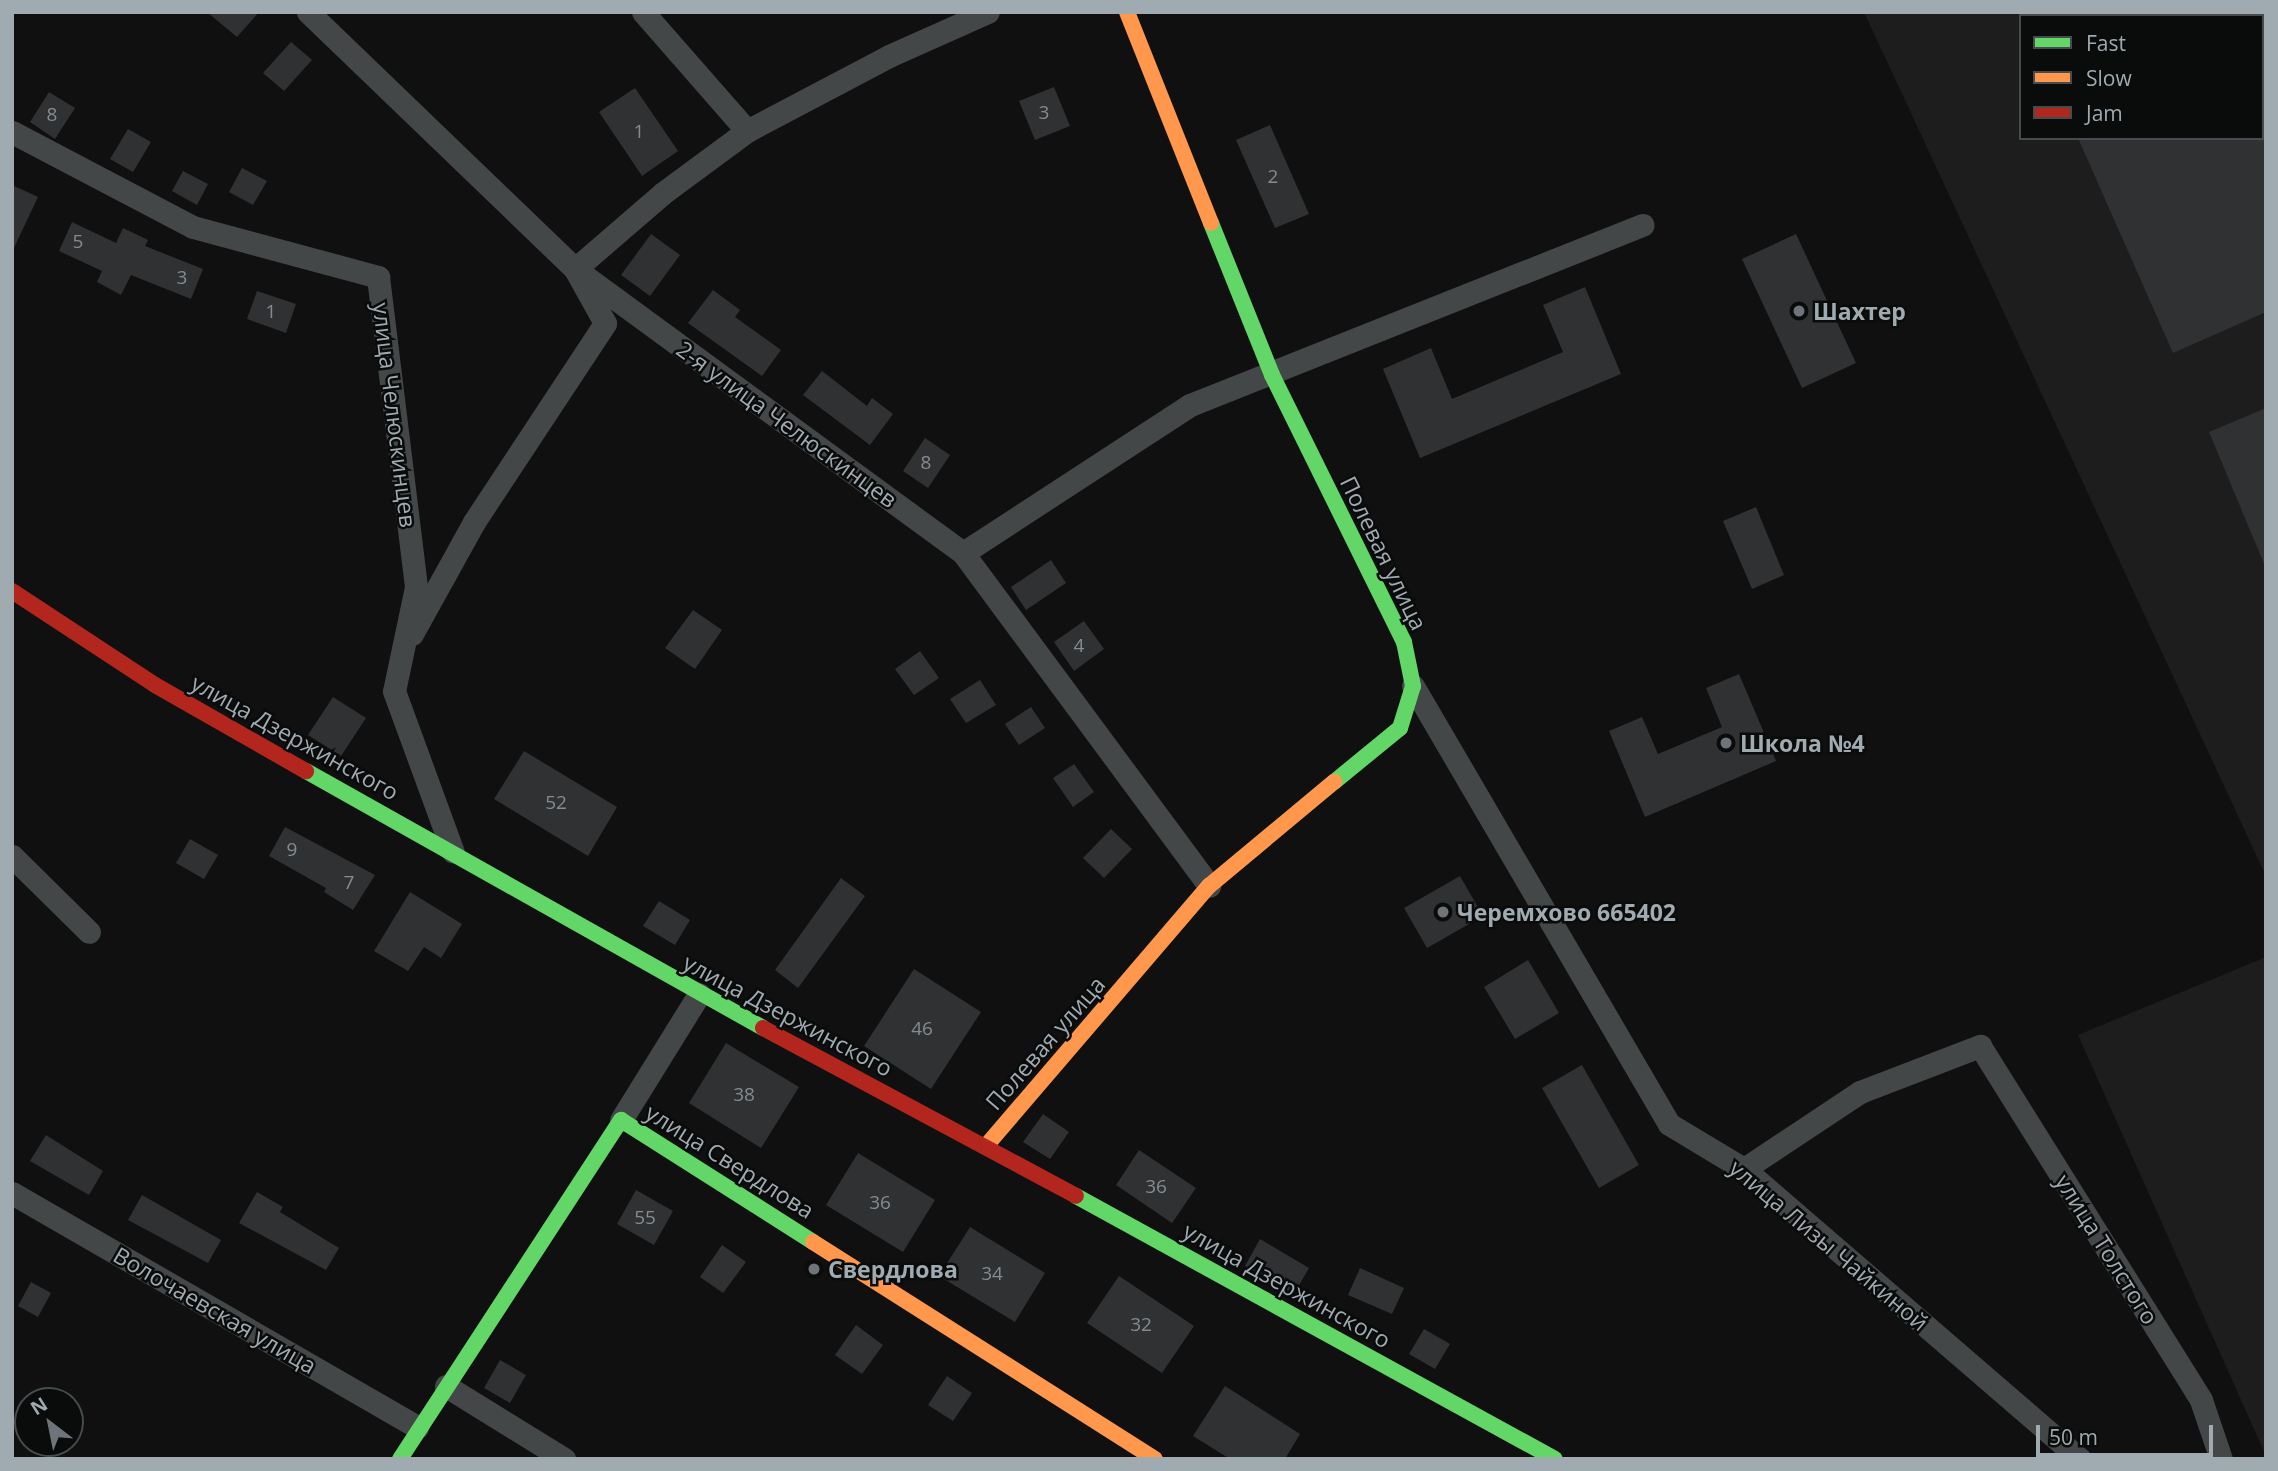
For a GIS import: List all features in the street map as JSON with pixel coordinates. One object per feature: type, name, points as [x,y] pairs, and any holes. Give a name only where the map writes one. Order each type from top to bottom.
[{"type":"street","name":"2-я улица Челюскинцев","points":[[308,12],[575,269],[963,553],[1209,886]]},
{"type":"street","points":[[643,12],[747,131]]},
{"type":"street","points":[[404,643],[447,578],[474,522],[605,323],[575,269],[663,192],[747,131],[889,56],[988,12]]},
{"type":"street","name":"Полевая улица","points":[[986,1146],[1209,886],[1400,728],[1413,686],[1404,642],[1272,375],[1127,12]]},
{"type":"street","name":"улица Челюскинцев","points":[[12,132],[193,227],[378,277],[416,587],[394,691],[453,852]]},
{"type":"street","points":[[963,553],[1190,405],[1272,375],[1642,225]]},
{"type":"street","name":"улица Дзержинского","points":[[12,591],[155,685],[699,994],[986,1146],[1555,1459]]},
{"type":"street","name":"улица Лизы Чайкиной","points":[[1413,686],[1669,1124],[1744,1169],[2080,1459]]},
{"type":"street","points":[[12,856],[89,932]]},
{"type":"street","points":[[621,1120],[699,994]]},
{"type":"street","name":"улица Толстого","points":[[1744,1169],[1860,1092],[1980,1046],[2201,1400],[2221,1459]]},
{"type":"street","name":"улица Свердлова","points":[[400,1459],[417,1427],[621,1120],[1155,1459]]},
{"type":"street","name":"Волочаевская улица","points":[[12,1192],[417,1427]]},
{"type":"street","points":[[446,1386],[564,1459]]},
{"type":"shaded area","points":[[1864,12],[2266,12],[2266,876]]},
{"type":"shaded area","points":[[2266,957],[2266,1456],[2078,1035]]},
{"type":"building","points":[[207,12],[259,12],[237,37]]},
{"type":"building","points":[[291,42],[312,60],[284,91],[263,73]]},
{"type":"building","points":[[1054,87],[1070,126],[1035,140],[1019,101]]},
{"type":"building","points":[[635,88],[678,151],[642,176],[599,112]]},
{"type":"building","points":[[49,92],[75,108],[55,139],[30,122]]},
{"type":"building","points":[[1270,125],[1309,214],[1275,228],[1236,140]]},
{"type":"building","points":[[128,129],[151,142],[133,172],[110,159]]},
{"type":"building","points":[[2266,138],[2266,312],[2173,353],[2079,140]]},
{"type":"building","points":[[242,168],[267,181],[253,205],[229,192]]},
{"type":"building","points":[[183,171],[208,184],[197,205],[172,191]]},
{"type":"building","points":[[12,185],[38,197],[12,252]]},
{"type":"building","points":[[72,222],[116,243],[123,228],[148,240],[145,246],[203,269],[191,299],[131,275],[121,295],[97,282],[102,271],[59,251]]},
{"type":"building","points":[[651,234],[680,255],[650,296],[621,275]]},
{"type":"building","name":"Шахтер","points":[[1796,234],[1856,363],[1802,388],[1742,259]]},
{"type":"building","points":[[1585,287],[1621,374],[1420,458],[1383,369],[1431,348],[1452,399],[1563,352],[1543,305]]},
{"type":"building","points":[[713,290],[740,310],[735,317],[781,350],[762,376],[688,323]]},
{"type":"building","points":[[257,291],[296,304],[286,333],[247,319]]},
{"type":"building","points":[[822,371],[867,406],[872,398],[893,414],[870,445],[803,395]]},
{"type":"building","points":[[2266,408],[2266,566],[2265,566],[2209,432]]},
{"type":"building","points":[[925,438],[950,455],[928,488],[903,471]]},
{"type":"building","points":[[1756,507],[1784,575],[1752,589],[1723,521]]},
{"type":"building","points":[[1051,560],[1066,583],[1026,610],[1011,587]]},
{"type":"building","points":[[693,610],[722,630],[695,669],[665,648]]},
{"type":"building","points":[[1084,621],[1104,649],[1074,671],[1054,642]]},
{"type":"building","points":[[920,651],[939,678],[914,695],[895,669]]},
{"type":"building","name":"Школа №4","points":[[1739,674],[1776,761],[1645,817],[1609,731],[1642,717],[1658,754],[1722,727],[1706,688]]},
{"type":"building","points":[[980,680],[996,705],[966,723],[950,699]]},
{"type":"building","points":[[333,697],[366,718],[341,756],[308,735]]},
{"type":"building","points":[[1031,707],[1045,728],[1019,745],[1005,724]]},
{"type":"building","points":[[524,751],[617,807],[588,856],[494,799]]},
{"type":"building","points":[[1074,764],[1094,792],[1073,807],[1053,778]]},
{"type":"building","points":[[285,827],[375,875],[353,910],[324,892],[326,888],[269,856]]},
{"type":"building","points":[[1111,829],[1132,849],[1104,878],[1083,858]]},
{"type":"building","points":[[190,839],[218,855],[204,879],[176,863]]},
{"type":"building","name":"Черемхово 665402","points":[[1460,876],[1483,916],[1427,948],[1404,908]]},
{"type":"building","points":[[841,878],[865,896],[798,988],[775,970]]},
{"type":"building","points":[[410,892],[462,924],[441,958],[424,947],[408,971],[374,951]]},
{"type":"building","points":[[659,901],[690,920],[675,945],[643,926]]},
{"type":"building","points":[[1528,960],[1559,1013],[1515,1039],[1484,987]]},
{"type":"building","points":[[914,969],[981,1012],[931,1089],[864,1046]]},
{"type":"building","points":[[726,1043],[799,1087],[761,1148],[689,1103]]},
{"type":"building","points":[[1582,1065],[1639,1165],[1599,1188],[1542,1088]]},
{"type":"building","points":[[1043,1114],[1069,1132],[1050,1159],[1023,1142]]},
{"type":"building","points":[[46,1135],[103,1171],[89,1195],[30,1161]]},
{"type":"building","points":[[1139,1150],[1196,1188],[1172,1223],[1116,1185]]},
{"type":"building","points":[[858,1153],[935,1200],[903,1252],[826,1205]]},
{"type":"building","points":[[636,1190],[673,1211],[654,1245],[617,1224]]},
{"type":"building","points":[[257,1192],[283,1207],[280,1212],[339,1248],[326,1270],[239,1223]]},
{"type":"building","points":[[142,1195],[221,1240],[208,1263],[128,1220]]},
{"type":"building","points":[[970,1227],[1045,1273],[1015,1322],[939,1276]]},
{"type":"building","points":[[1260,1239],[1309,1268],[1294,1294],[1245,1266]]},
{"type":"building","points":[[722,1245],[746,1262],[723,1293],[700,1277]]},
{"type":"building","points":[[1360,1268],[1404,1288],[1392,1314],[1348,1295]]},
{"type":"building","points":[[1119,1276],[1194,1326],[1162,1373],[1087,1323]]},
{"type":"building","points":[[31,1282],[51,1293],[38,1317],[18,1306]]},
{"type":"building","points":[[856,1325],[883,1345],[862,1374],[835,1355]]},
{"type":"building","points":[[1424,1329],[1450,1344],[1435,1369],[1409,1354]]},
{"type":"building","points":[[500,1360],[526,1375],[510,1403],[484,1388]]},
{"type":"building","points":[[947,1376],[972,1393],[953,1421],[928,1405]]},
{"type":"building","points":[[1225,1386],[1300,1434],[1285,1459],[1230,1459],[1193,1436]]},
{"type":"traffic: fast","points":[[1211,223],[1272,375],[1404,642],[1413,686],[1400,728],[1334,782]]},
{"type":"traffic: fast","points":[[306,771],[763,1028]]},
{"type":"traffic: fast","points":[[400,1459],[621,1120],[813,1242]]},
{"type":"traffic: fast","points":[[1076,1196],[1555,1459]]},
{"type":"traffic: slow","points":[[1127,12],[1211,223]]},
{"type":"traffic: slow","points":[[986,1146],[1209,886],[1334,782]]},
{"type":"traffic: slow","points":[[813,1242],[1155,1459]]},
{"type":"traffic: jam","points":[[12,591],[155,685],[306,771]]},
{"type":"traffic: jam","points":[[763,1028],[1076,1196]]},
{"type":"place","name":"Шахтер","points":[[1799,311]]},
{"type":"place","name":"Школа №4","points":[[1726,743]]},
{"type":"place","name":"Черемхово 665402","points":[[1443,912]]},
{"type":"place","name":"Свердлова","points":[[814,1269]]}]
